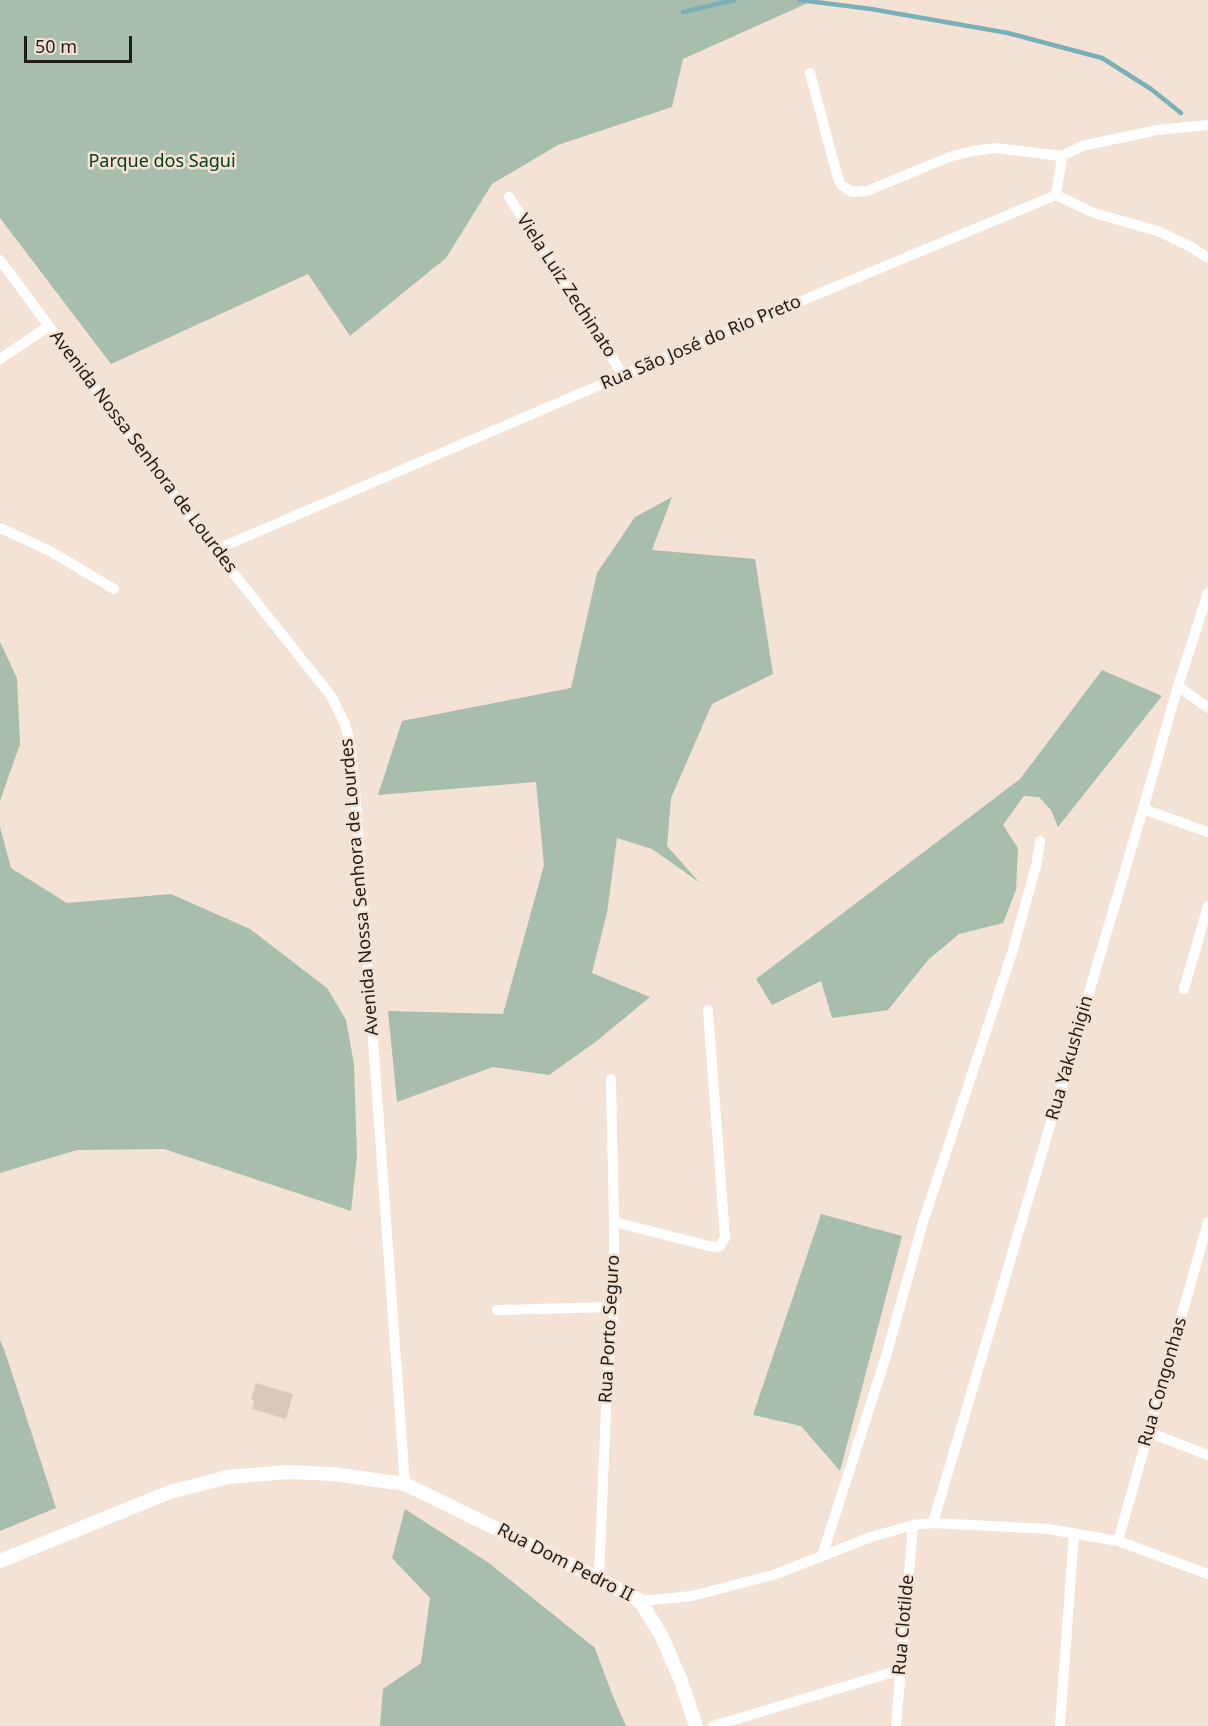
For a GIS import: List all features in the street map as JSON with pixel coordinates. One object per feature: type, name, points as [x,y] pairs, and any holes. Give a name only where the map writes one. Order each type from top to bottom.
[{"type":"street","points":[[810,73],[837,175],[841,185],[852,192],[867,191],[952,156],[973,151],[995,148],[1062,156],[1082,146],[1157,130],[1208,124]]},
{"type":"street","points":[[1062,156],[1056,195],[1094,213],[1158,231],[1208,258]]},
{"type":"street","name":"Rua São José do Rio Preto","points":[[215,550],[623,375],[1056,195]]},
{"type":"street","name":"Viela Luiz Zechinato","points":[[509,196],[623,375]]},
{"type":"street","name":"Avenida Nossa Senhora de Lourdes","points":[[0,260],[215,550],[331,696],[345,724],[351,747],[405,1484]]},
{"type":"street","points":[[0,358],[50,326]]},
{"type":"street","points":[[0,528],[50,551],[114,589]]},
{"type":"street","name":"Rua Yakushigin","points":[[933,1523],[1178,686],[1208,593]]},
{"type":"street","points":[[1178,686],[1208,708]]},
{"type":"street","points":[[1143,809],[1208,832]]},
{"type":"street","points":[[822,1556],[887,1353],[924,1219],[1012,953],[1036,866],[1040,841]]},
{"type":"street","points":[[1184,989],[1208,906]]},
{"type":"street","points":[[614,1222],[709,1246],[719,1247],[725,1238],[708,1010]]},
{"type":"street","name":"Rua Porto Seguro","points":[[599,1578],[614,1307],[611,1079]]},
{"type":"street","name":"Rua Congonhas","points":[[1118,1541],[1208,1222]]},
{"type":"street","points":[[497,1310],[614,1307]]},
{"type":"street","points":[[1148,1432],[1208,1455]]},
{"type":"street","name":"Rua Dom Pedro II","points":[[0,1561],[170,1492],[228,1477],[288,1472],[333,1474],[405,1484],[599,1578],[640,1601],[692,1596],[773,1575],[870,1537],[913,1525],[933,1523],[1048,1529],[1118,1541],[1208,1574]]},
{"type":"street","name":"Rua Clotilde","points":[[896,1726],[913,1525]]},
{"type":"street","points":[[1060,1726],[1074,1533]]},
{"type":"street","points":[[640,1601],[662,1635],[696,1726]]},
{"type":"street","points":[[713,1726],[900,1670]]},
{"type":"green space","name":"Parque dos Sagui","points":[[0,0],[810,0],[810,2],[683,59],[672,107],[558,145],[492,184],[446,258],[350,336],[308,274],[111,364],[0,218]]},
{"type":"green space","points":[[672,497],[652,550],[755,559],[773,674],[712,704],[671,798],[667,846],[699,882],[652,849],[617,838],[607,913],[592,973],[650,997],[598,1040],[549,1075],[493,1067],[397,1102],[388,1011],[503,1014],[544,865],[536,782],[378,795],[402,721],[571,688],[597,573],[635,517]]},
{"type":"green space","points":[[0,642],[17,678],[20,744],[0,801]]},
{"type":"green space","points":[[1102,670],[1162,696],[1058,827],[1051,810],[1039,797],[1024,796],[1003,825],[1018,848],[1016,890],[1003,923],[959,934],[928,960],[888,1010],[832,1018],[821,981],[772,1005],[756,979],[1020,779]]},
{"type":"green space","points":[[0,827],[11,868],[67,903],[171,894],[250,929],[327,988],[346,1020],[354,1064],[357,1157],[351,1211],[164,1149],[77,1150],[0,1173]]},
{"type":"green space","points":[[821,1214],[902,1236],[840,1471],[801,1426],[753,1415]]},
{"type":"green space","points":[[0,1340],[56,1508],[0,1531]]},
{"type":"green space","points":[[405,1509],[489,1563],[595,1648],[626,1726],[380,1726],[383,1689],[421,1663],[430,1598],[392,1558]]},
{"type":"building","points":[[256,1383],[293,1394],[286,1419],[252,1409],[254,1401],[251,1399]]},
{"type":"waterway","points":[[683,12],[735,0]]},
{"type":"waterway","points":[[800,0],[871,9],[1008,33],[1102,58],[1151,89],[1181,113]]}]
